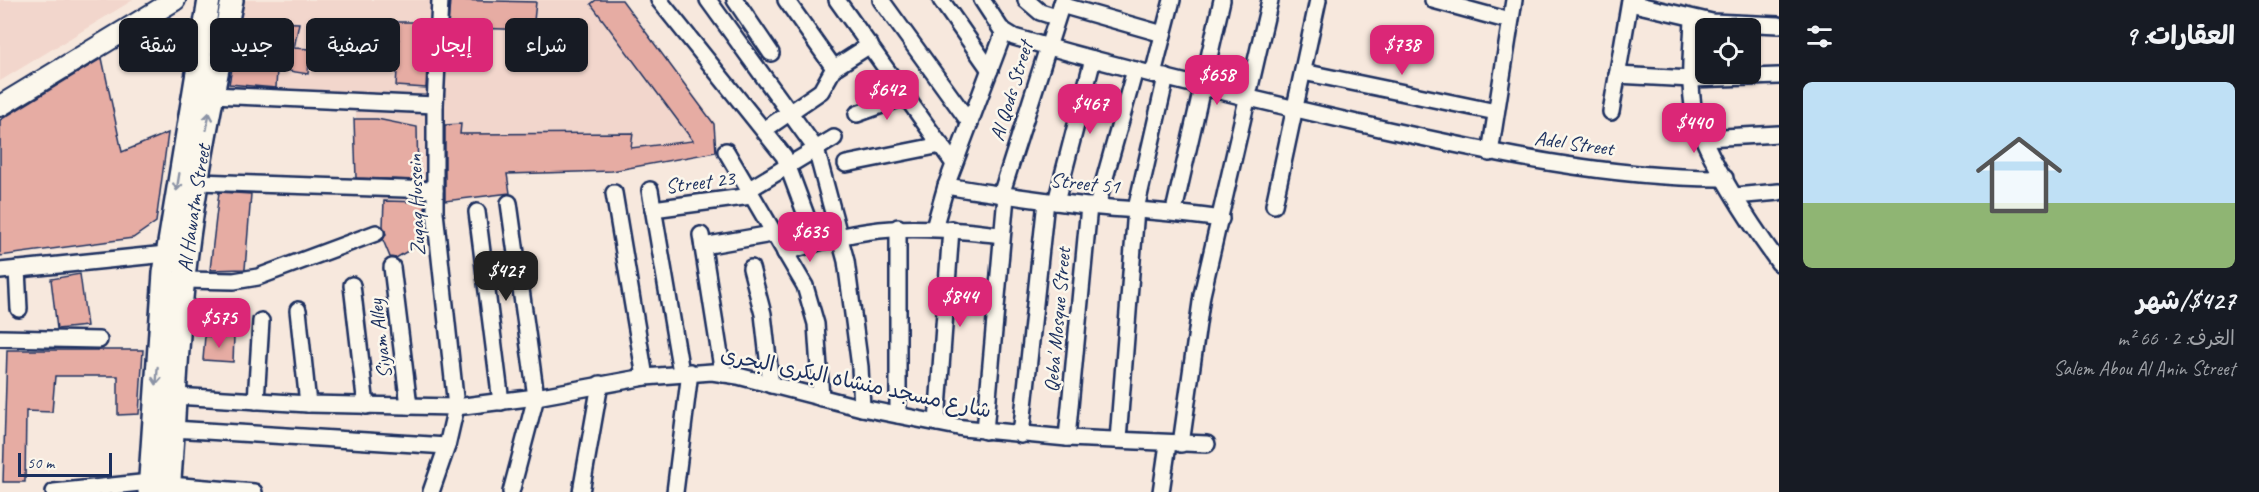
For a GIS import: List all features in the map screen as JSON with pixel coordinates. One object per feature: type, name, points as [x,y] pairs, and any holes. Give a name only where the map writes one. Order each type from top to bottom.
[{"type":"main road","name":"Al Hawatm Street","points":[[159,488],[166,254],[209,0]]},
{"type":"main road","name":"Al Hawatm Street","points":[[159,488],[173,429],[184,280],[198,182],[212,95],[232,0]]},
{"type":"street","points":[[0,106],[175,0]]},
{"type":"street","name":"Zuqaq Hussein","points":[[431,492],[447,446],[456,407],[439,257],[435,190],[435,105],[440,0]]},
{"type":"street","points":[[658,0],[764,130],[789,165],[816,242]]},
{"type":"street","points":[[708,0],[816,149],[841,235],[860,367],[862,408]]},
{"type":"street","points":[[735,0],[771,53]]},
{"type":"street","points":[[786,0],[834,68]]},
{"type":"street","points":[[837,0],[954,164]]},
{"type":"street","points":[[881,0],[970,123]]},
{"type":"street","points":[[941,0],[990,70]]},
{"type":"street","points":[[934,228],[946,186],[1004,32],[982,0]]},
{"type":"street","points":[[1026,0],[1040,12],[1060,7],[1163,34]]},
{"type":"street","points":[[1118,440],[1136,209],[1159,76],[1163,34],[1172,0]]},
{"type":"street","points":[[1174,211],[1222,0]]},
{"type":"street","points":[[1161,492],[1174,444],[1202,295],[1270,0]]},
{"type":"street","points":[[1274,205],[1318,0]]},
{"type":"street","points":[[1433,0],[1510,21]]},
{"type":"street","points":[[1490,153],[1514,0]]},
{"type":"street","points":[[1611,112],[1630,1],[1694,19],[1731,25],[1779,25]]},
{"type":"street","name":"Al Qods Street","points":[[985,431],[1003,196],[1046,47],[1060,7]]},
{"type":"street","points":[[1694,19],[1691,79],[1694,110],[1704,138],[1751,225],[1779,263]]},
{"type":"street","name":"Adel Street","points":[[1004,32],[1046,47],[1159,76],[1490,153],[1657,176],[1725,178]]},
{"type":"street","points":[[764,130],[821,91],[834,68],[870,45]]},
{"type":"street","points":[[1021,435],[1051,201],[1093,59]]},
{"type":"street","name":"Qeba' Mosque Street","points":[[1067,438],[1093,206],[1135,70]]},
{"type":"street","points":[[1302,72],[1496,112]]},
{"type":"street","points":[[1617,75],[1691,79],[1779,76]]},
{"type":"street","points":[[212,95],[435,105]]},
{"type":"street","points":[[857,114],[907,96]]},
{"type":"street","points":[[1704,138],[1779,134]]},
{"type":"street","points":[[750,193],[789,165],[834,138]]},
{"type":"street","points":[[846,164],[941,145]]},
{"type":"street","points":[[726,151],[772,234],[805,286],[812,304],[820,353],[821,398]]},
{"type":"street","points":[[198,182],[435,190]]},
{"type":"street","name":"Street 51","points":[[946,186],[1003,196],[1093,206],[1174,211],[1221,219]]},
{"type":"street","points":[[650,190],[685,372],[675,492]]},
{"type":"street","points":[[1735,196],[1779,192]]},
{"type":"street","points":[[614,193],[645,377]]},
{"type":"street","name":"Street 23","points":[[653,209],[750,193]]},
{"type":"street","points":[[509,203],[536,397],[512,492]]},
{"type":"street","points":[[477,212],[501,402]]},
{"type":"street","points":[[898,227],[898,416]]},
{"type":"street","points":[[785,254],[841,235],[898,227],[1001,235]]},
{"type":"street","points":[[937,423],[951,230]]},
{"type":"street","points":[[184,280],[234,281],[258,277],[376,233]]},
{"type":"street","points":[[723,374],[702,241],[772,234]]},
{"type":"street","points":[[0,271],[166,254]]},
{"type":"street","name":"Siyam Alley","points":[[392,267],[409,406]]},
{"type":"street","points":[[751,268],[763,314],[771,385]]},
{"type":"street","points":[[17,269],[19,309]]},
{"type":"street","points":[[352,285],[366,406]]},
{"type":"street","points":[[298,310],[308,404]]},
{"type":"street","points":[[256,401],[261,321]]},
{"type":"street","points":[[0,338],[99,340]]},
{"type":"street","name":"شارع مسجد منشاه البكرى البحرى","points":[[175,396],[308,404],[456,407],[536,397],[600,384],[685,372],[723,374],[898,416],[985,431],[1067,438],[1207,444]]},
{"type":"street","points":[[582,492],[600,384]]},
{"type":"street","points":[[173,429],[447,446]]},
{"type":"street","points":[[54,492],[159,488],[254,492]]},
{"type":"shaded area","points":[[0,0],[133,0],[0,81]]},
{"type":"shaded area","points":[[244,0],[622,0],[714,121],[716,152],[612,171],[508,174],[510,193],[442,201],[384,201],[356,184],[356,106],[226,100],[231,72],[294,72],[294,18],[241,18]]},
{"type":"building","points":[[450,0],[536,2],[534,18],[505,18],[505,29],[493,29],[493,18],[449,18]]},
{"type":"building","points":[[596,0],[622,0],[714,124],[716,152],[612,171],[507,174],[510,193],[445,201],[445,125],[461,124],[460,134],[633,133],[631,148],[693,141],[591,4]]},
{"type":"building","points":[[400,22],[412,22],[412,72],[427,72],[426,88],[396,86],[397,72],[400,72]]},
{"type":"building","points":[[294,23],[299,23],[294,48]]},
{"type":"building","points":[[294,48],[306,49],[306,72],[308,74],[294,72]]},
{"type":"building","points":[[102,58],[122,152],[168,133],[156,222],[133,238],[0,256],[0,120]]},
{"type":"building","points":[[231,72],[277,72],[276,88],[229,84]]},
{"type":"building","points":[[354,119],[377,119],[417,127],[418,180],[356,178]]},
{"type":"building","points":[[219,192],[251,194],[245,269],[210,270]]},
{"type":"building","points":[[384,201],[425,202],[425,241],[396,258],[390,257],[383,240],[386,234],[383,226]]},
{"type":"building","points":[[80,274],[87,326],[57,329],[51,279]]},
{"type":"building","points":[[205,336],[234,336],[233,362],[203,360]]},
{"type":"building","points":[[7,350],[143,350],[139,414],[118,415],[118,376],[55,376],[52,412],[26,411],[25,482],[3,482]]}]
